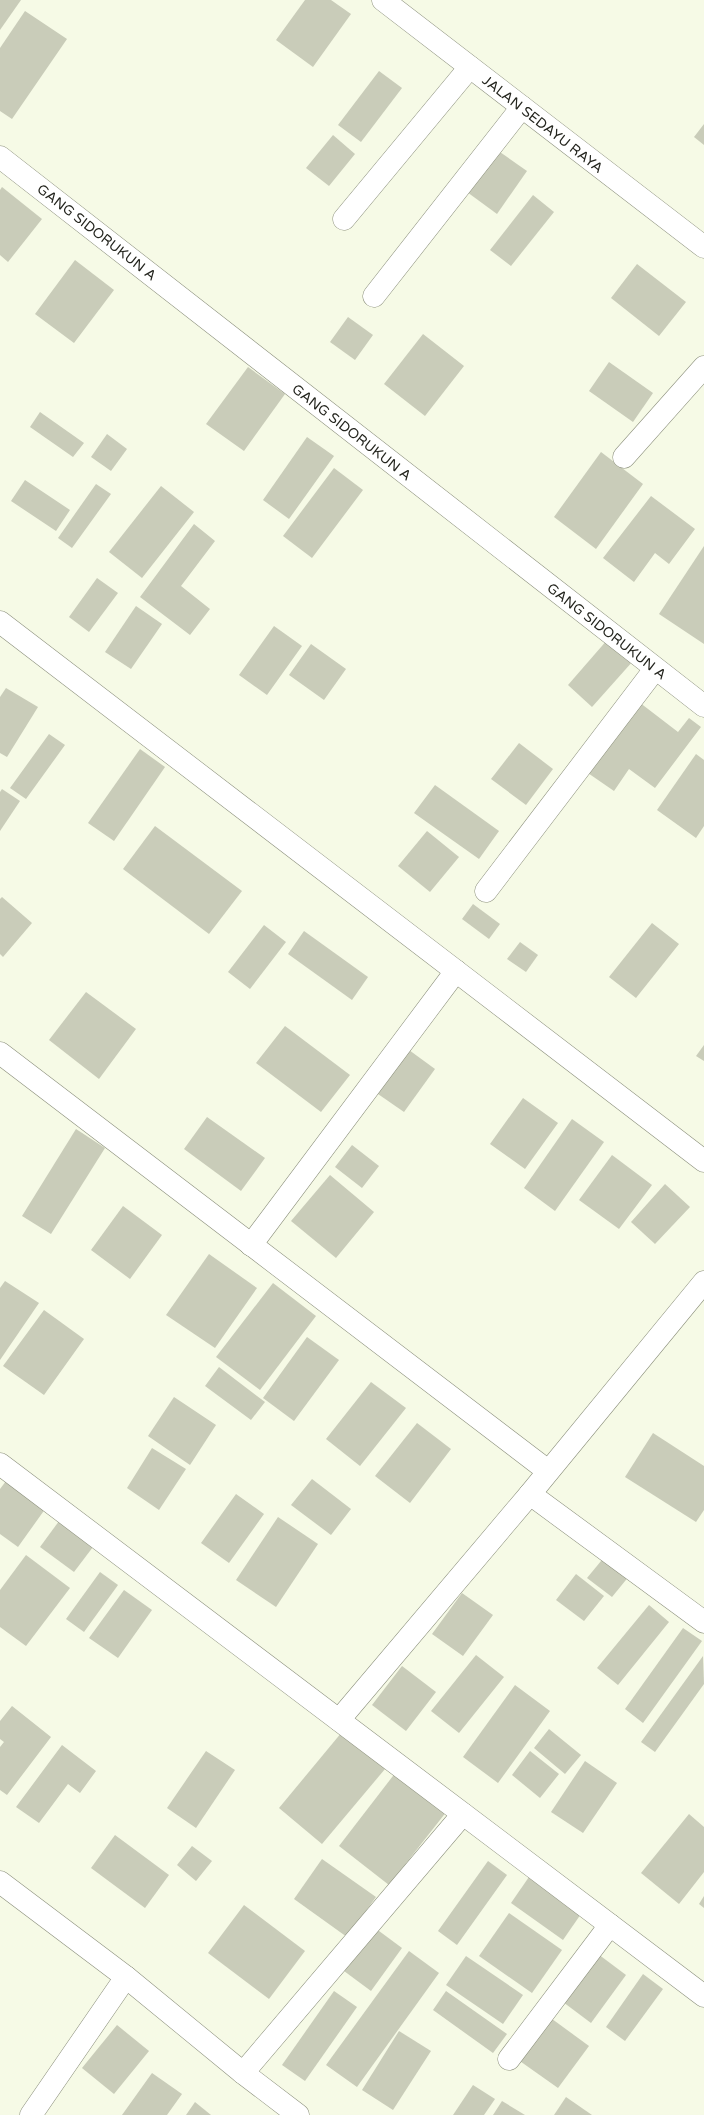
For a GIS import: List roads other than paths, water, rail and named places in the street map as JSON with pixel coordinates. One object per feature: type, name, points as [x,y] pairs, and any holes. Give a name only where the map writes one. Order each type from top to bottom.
[{"type":"street","name":"JALAN SEDAYU RAYA","points":[[383,0],[704,247]]},
{"type":"street","points":[[344,219],[470,67]]},
{"type":"street","points":[[374,296],[522,107]]},
{"type":"street","name":"GANG SIDORUKUN A","points":[[0,157],[704,706]]},
{"type":"street","points":[[624,457],[704,367]]},
{"type":"street","points":[[0,622],[704,1161]]},
{"type":"street","points":[[486,891],[655,669]]},
{"type":"street","points":[[251,1245],[456,971]]},
{"type":"street","points":[[0,1054],[548,1471]]},
{"type":"street","points":[[339,1720],[530,1494],[704,1282]]},
{"type":"street","points":[[0,1464],[704,1996]]},
{"type":"street","points":[[530,1494],[704,1622]]},
{"type":"street","points":[[242,2073],[463,1814]]},
{"type":"street","points":[[0,1882],[126,1977],[242,2073],[298,2115]]},
{"type":"street","points":[[509,2059],[610,1925]]},
{"type":"street","points":[[31,2115],[126,1977]]}]
